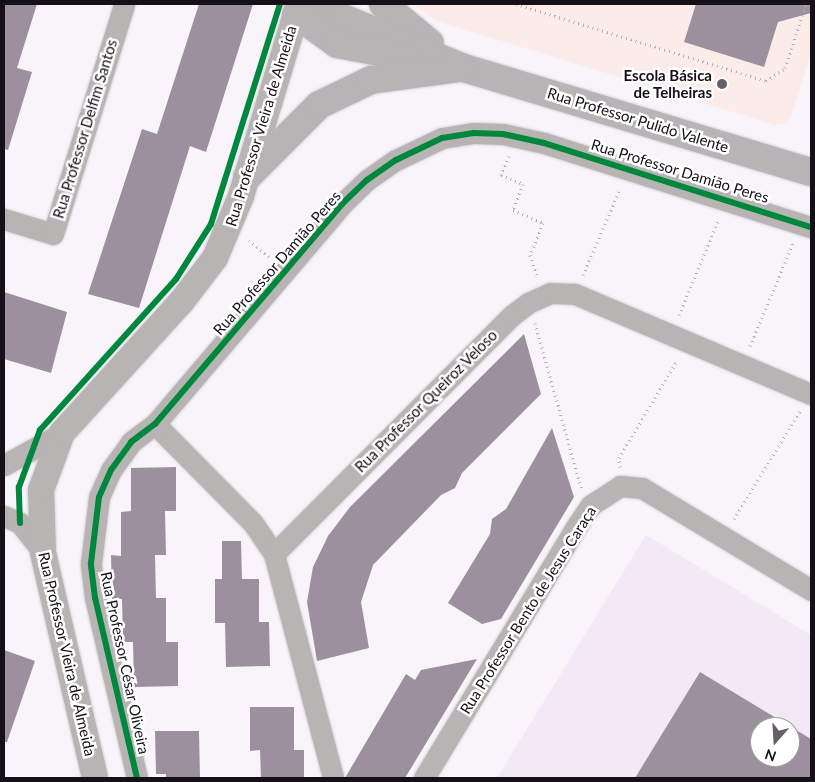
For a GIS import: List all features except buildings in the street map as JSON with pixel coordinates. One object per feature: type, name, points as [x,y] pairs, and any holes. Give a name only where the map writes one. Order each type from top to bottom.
[{"type":"main road","points":[[383,4],[405,25],[464,68]]},
{"type":"main road","name":"Rua Professor Pulido Valente","points":[[297,9],[337,44],[464,68],[811,171]]},
{"type":"main road","points":[[247,177],[319,105],[371,80],[464,68]]},
{"type":"street","name":"Rua Professor Delfim Santos","points":[[4,219],[53,234],[124,4]]},
{"type":"street","name":"Rua Professor Vieira de Almeida","points":[[95,778],[43,552],[41,490],[62,433],[197,283],[228,232],[247,177],[297,9]]},
{"type":"street","name":"Rua Professor Damião Peres","points":[[155,424],[342,204],[367,180],[396,160],[442,138],[489,133],[544,143],[728,198],[807,225]]},
{"type":"street","name":"Rua Professor Queiroz Veloso","points":[[274,554],[511,316],[528,303],[550,293],[575,294],[671,334],[742,365],[806,401]]},
{"type":"street","points":[[155,424],[243,512],[274,554],[333,778]]},
{"type":"street","name":"Rua Professor César Oliveira","points":[[137,778],[96,598],[91,563],[99,497],[111,470],[131,442],[155,424]]},
{"type":"street","points":[[4,465],[62,433]]},
{"type":"street","name":"Rua Professor Bento de Jesus Caraça","points":[[424,778],[591,505],[606,493],[627,484],[642,488],[811,590]]},
{"type":"street","points":[[4,516],[20,523],[43,552]]},
{"type":"path","points":[[516,4],[766,81],[785,68],[806,4]]},
{"type":"path","points":[[575,294],[629,169]]},
{"type":"path","points":[[671,334],[728,198]]},
{"type":"path","points":[[742,365],[807,225]]},
{"type":"path","points":[[620,472],[619,458],[680,356]]},
{"type":"path","points":[[730,524],[806,401]]},
{"type":"shaded area","name":"Escola Básica de Telheiras","points":[[412,4],[811,4],[811,52],[791,117],[784,123],[775,125],[434,20]]},
{"type":"shaded area","points":[[646,535],[811,635],[811,778],[497,778]]},
{"type":"cycle path","points":[[20,523],[19,487],[40,430],[176,279],[211,224],[280,4]]},
{"type":"cycle path","points":[[137,778],[95,598],[91,563],[99,497],[111,470],[131,442],[155,424],[342,204],[367,180],[396,160],[442,138],[474,133],[503,134],[544,143],[811,227]]},
{"type":"place","name":"Escola Básica de Telheiras","points":[[722,84]]}]
